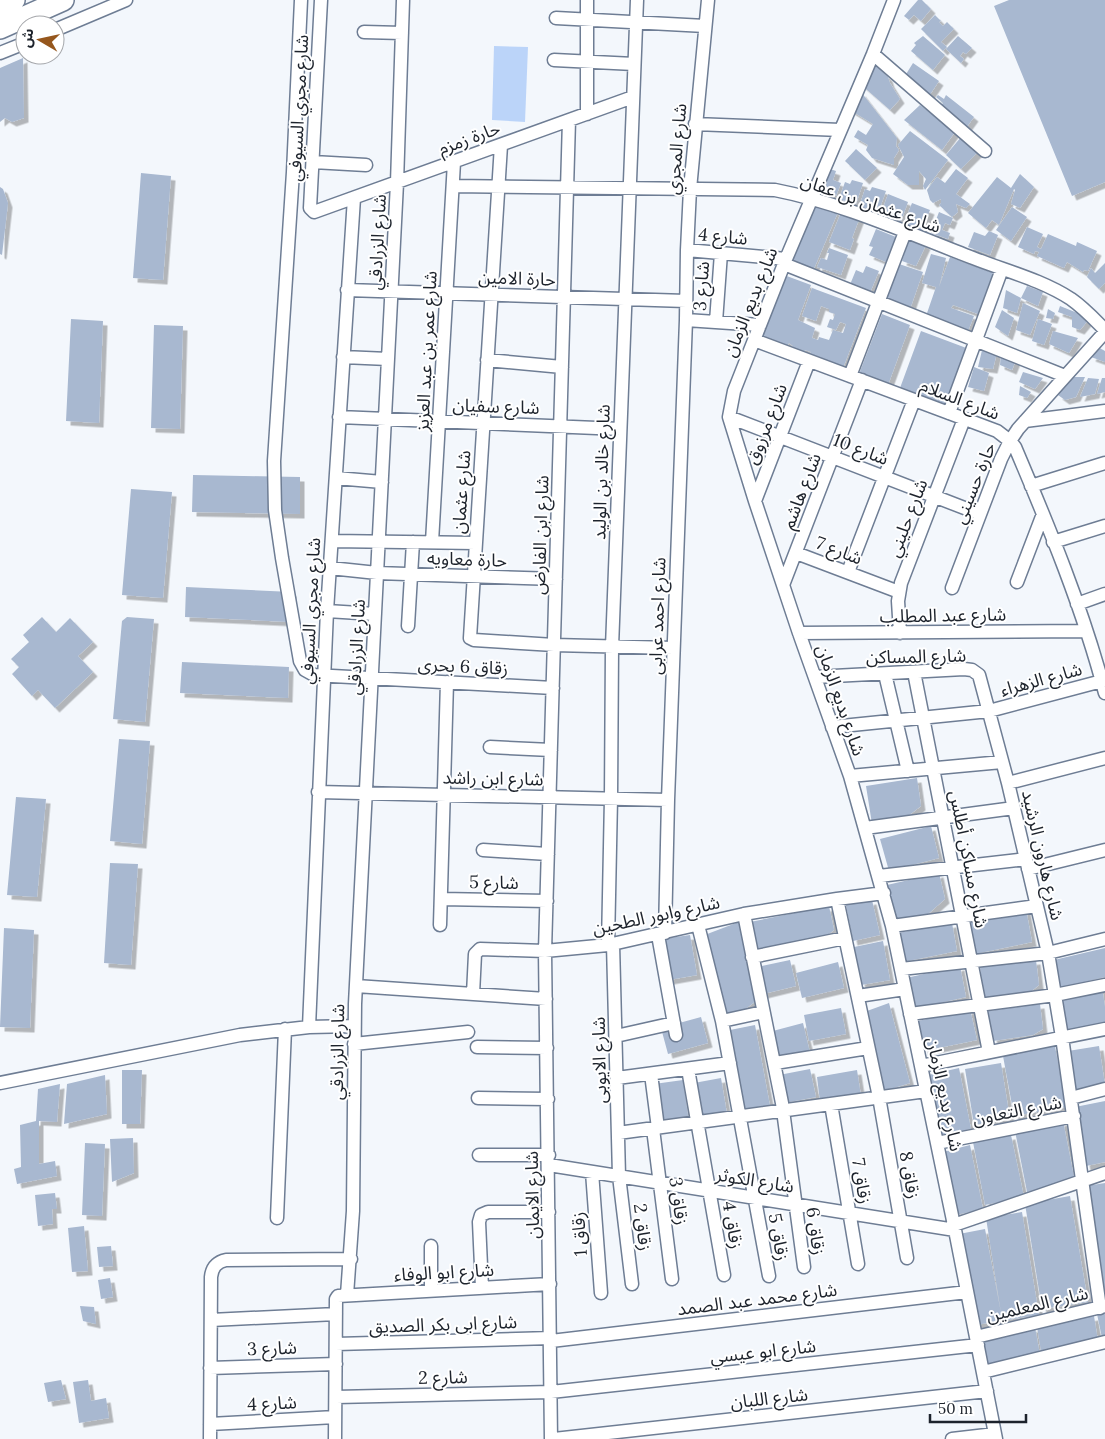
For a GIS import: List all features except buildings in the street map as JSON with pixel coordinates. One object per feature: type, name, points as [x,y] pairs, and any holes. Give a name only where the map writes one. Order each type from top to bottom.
[{"type":"highway","points":[[0,6],[14,0]]},
{"type":"highway","points":[[0,28],[63,0]]},
{"type":"street","points":[[65,26],[126,0]]},
{"type":"street","points":[[301,0],[293,172],[274,461],[275,510],[300,661],[305,670],[314,676],[324,676]]},
{"type":"street","name":"شارع مجري السيوفي","points":[[317,212],[312,211],[310,208],[321,0]]},
{"type":"street","name":"شارع الزرادقي","points":[[335,1439],[337,1297],[343,1295],[351,1259],[354,1026],[398,182],[403,0]]},
{"type":"street","points":[[587,0],[587,114]]},
{"type":"street","name":"شارع خالد بن الوليد","points":[[611,945],[612,647],[636,0]]},
{"type":"street","name":"شارع المجري","points":[[686,301],[686,250],[690,189],[708,0]]},
{"type":"street","name":"شارع بديع الزمان","points":[[894,0],[754,340],[734,391],[729,417],[799,634],[850,776],[884,893],[937,1143],[995,1437]]},
{"type":"street","points":[[556,18],[705,26]]},
{"type":"street","points":[[364,32],[402,33]]},
{"type":"street","points":[[0,53],[15,47]]},
{"type":"street","points":[[873,54],[984,151]]},
{"type":"street","points":[[554,60],[634,64]]},
{"type":"street","name":"حارة زمزم","points":[[317,212],[633,97]]},
{"type":"street","name":"شارع ابن الفارض","points":[[545,950],[569,120]]},
{"type":"street","points":[[695,124],[840,130]]},
{"type":"street","name":"شارع عثمان","points":[[501,145],[470,636],[472,640],[554,645],[673,648]]},
{"type":"street","points":[[313,162],[366,165]]},
{"type":"street","name":"شارع عمر بن عبد العزيز","points":[[432,542],[454,162]]},
{"type":"street","name":"شارع عثمان بن عفان","points":[[454,186],[775,190],[812,199],[1050,287],[1081,306],[1105,331]]},
{"type":"street","name":"شارع مجري السيوفي","points":[[309,1027],[327,611],[354,198]]},
{"type":"street","name":"شارع هاشم","points":[[783,585],[832,457],[878,302],[905,232]]},
{"type":"street","name":"شارع 4","points":[[686,250],[785,262],[878,302],[1065,376]]},
{"type":"street","name":"شارع 3","points":[[716,322],[721,253]]},
{"type":"street","points":[[949,413],[1002,270]]},
{"type":"street","name":"حارة الامين","points":[[347,290],[686,301]]},
{"type":"street","name":"شارع احمد عرابى","points":[[616,1036],[675,1029],[661,934],[668,800],[686,301]]},
{"type":"street","points":[[686,320],[760,325]]},
{"type":"street","name":"حارة حسيني","points":[[952,588],[1010,441],[1025,421],[1105,331]]},
{"type":"street","name":"شارع السلام","points":[[754,340],[997,431],[1010,441],[1015,447],[1086,631],[1101,662],[1103,687]]},
{"type":"street","points":[[343,357],[388,359]]},
{"type":"street","points":[[487,360],[562,367]]},
{"type":"street","name":"شارع مرزوق","points":[[755,501],[809,361]]},
{"type":"street","points":[[848,572],[914,400]]},
{"type":"street","points":[[1025,421],[1105,411]]},
{"type":"street","name":"شارع سفيان","points":[[339,417],[620,429]]},
{"type":"street","name":"شارع 10","points":[[729,417],[980,514]]},
{"type":"street","name":"شارع حليني","points":[[900,633],[899,592],[964,419]]},
{"type":"street","points":[[1031,486],[1105,463]]},
{"type":"street","points":[[336,478],[382,482]]},
{"type":"street","points":[[1017,582],[1042,514]]},
{"type":"street","points":[[1053,542],[1105,526]]},
{"type":"street","points":[[332,541],[476,543]]},
{"type":"street","points":[[408,626],[413,542]]},
{"type":"street","name":"شارع 7","points":[[796,553],[899,592]]},
{"type":"street","name":"حارة معاويه","points":[[330,568],[377,573],[556,579]]},
{"type":"street","points":[[1077,604],[1105,594]]},
{"type":"street","points":[[327,611],[375,614]]},
{"type":"street","name":"شارع عبد المطلب","points":[[799,634],[1086,631]]},
{"type":"street","name":"شارع المساكن","points":[[815,677],[972,670],[979,675],[981,682]]},
{"type":"street","name":"شارع مساكن أطلس","points":[[914,672],[989,1052]]},
{"type":"street","points":[[885,674],[908,771]]},
{"type":"street","name":"زقاق 6 بحرى","points":[[324,676],[553,688]]},
{"type":"street","points":[[440,925],[447,682]]},
{"type":"street","name":"شارع هارون الرشيد","points":[[981,682],[1008,783],[1048,954],[1062,1038]]},
{"type":"street","name":"شارع الزهراء","points":[[832,727],[989,711],[1103,687]]},
{"type":"street","points":[[490,746],[551,750]]},
{"type":"street","points":[[1008,783],[1105,758]]},
{"type":"street","points":[[850,776],[1002,762]]},
{"type":"street","name":"شارع ابن راشد","points":[[318,792],[668,800]]},
{"type":"street","points":[[865,828],[1014,808]]},
{"type":"street","points":[[483,850],[548,854]]},
{"type":"street","points":[[879,876],[953,867],[1027,864],[1105,850]]},
{"type":"street","name":"شارع وابور الطحين","points":[[473,994],[475,954],[480,949],[545,950],[611,945],[744,914],[837,898],[884,893]]},
{"type":"street","name":"زقاق 8","points":[[837,898],[879,1097],[907,1258]]},
{"type":"street","name":"شارع 5","points":[[441,899],[547,901]]},
{"type":"street","points":[[892,926],[1037,906]]},
{"type":"street","name":"زقاق 6","points":[[744,914],[775,1063],[804,1267]]},
{"type":"street","name":"زقاق 5","points":[[698,925],[722,1020],[769,1276]]},
{"type":"street","points":[[752,957],[845,938]]},
{"type":"street","points":[[901,969],[1048,954],[1105,938]]},
{"type":"street","name":"شارع الايوبى","points":[[611,945],[616,1036],[619,1176]]},
{"type":"street","name":"شارع الايمان","points":[[545,950],[553,1439]]},
{"type":"street","points":[[910,1014],[1055,995],[1105,985]]},
{"type":"street","points":[[356,986],[546,999]]},
{"type":"street","points":[[858,996],[905,989]]},
{"type":"street","points":[[722,1020],[763,1012]]},
{"type":"street","points":[[0,1083],[240,1035],[309,1027],[354,1026]]},
{"type":"street","points":[[278,1218],[285,1029]]},
{"type":"street","points":[[921,1066],[1105,1029]]},
{"type":"street","points":[[354,1044],[468,1032]]},
{"type":"street","name":"شارع التعاون","points":[[1062,1038],[1082,1181],[1103,1307]]},
{"type":"street","points":[[477,1047],[547,1048]]},
{"type":"street","points":[[775,1063],[868,1048]]},
{"type":"street","points":[[617,1078],[730,1063]]},
{"type":"street","name":"زقاق 4","points":[[688,1069],[724,1275]]},
{"type":"street","name":"زقاق 3","points":[[651,1074],[659,1182],[672,1278]]},
{"type":"street","points":[[1071,1098],[1105,1089]]},
{"type":"street","points":[[618,1133],[926,1091]]},
{"type":"street","points":[[478,1098],[548,1099]]},
{"type":"street","name":"زقاق 7","points":[[831,1104],[858,1264]]},
{"type":"street","name":"شارع التعاون","points":[[937,1143],[1074,1116]]},
{"type":"street","name":"شارع الكوثر","points":[[479,1155],[549,1160],[592,1172],[900,1222],[954,1228]]},
{"type":"street","name":"زقاق 1","points":[[592,1172],[601,1293]]},
{"type":"street","points":[[954,1228],[1105,1173]]},
{"type":"street","name":"زقاق 2","points":[[619,1176],[632,1284]]},
{"type":"street","points":[[482,1288],[479,1222],[481,1215],[488,1212],[550,1212]]},
{"type":"street","points":[[431,1246],[431,1290]]},
{"type":"street","points":[[210,1439],[212,1270],[215,1265],[226,1260],[351,1259]]},
{"type":"street","name":"شارع ابو الوفاء","points":[[343,1295],[550,1284]]},
{"type":"street","name":"شارع محمد عبد الصمد","points":[[551,1340],[967,1292]]},
{"type":"street","name":"شارع المعلمين","points":[[977,1341],[1103,1307]]},
{"type":"street","points":[[211,1320],[336,1314]]},
{"type":"street","name":"شارع ابى بكر الصديق","points":[[336,1344],[551,1340]]},
{"type":"street","name":"شارع ابو عيسي","points":[[551,1392],[977,1341]]},
{"type":"street","points":[[983,1372],[1105,1342]]},
{"type":"street","name":"شارع 3","points":[[210,1368],[336,1364]]},
{"type":"street","name":"شارع اللبان","points":[[553,1439],[987,1391]]},
{"type":"street","name":"شارع 2","points":[[336,1397],[551,1392]]},
{"type":"street","name":"شارع 4","points":[[210,1424],[335,1417]]},
{"type":"street","points":[[952,1439],[995,1437]]},
{"type":"shaded area","points":[[494,46],[528,47],[525,122],[492,120]]}]
